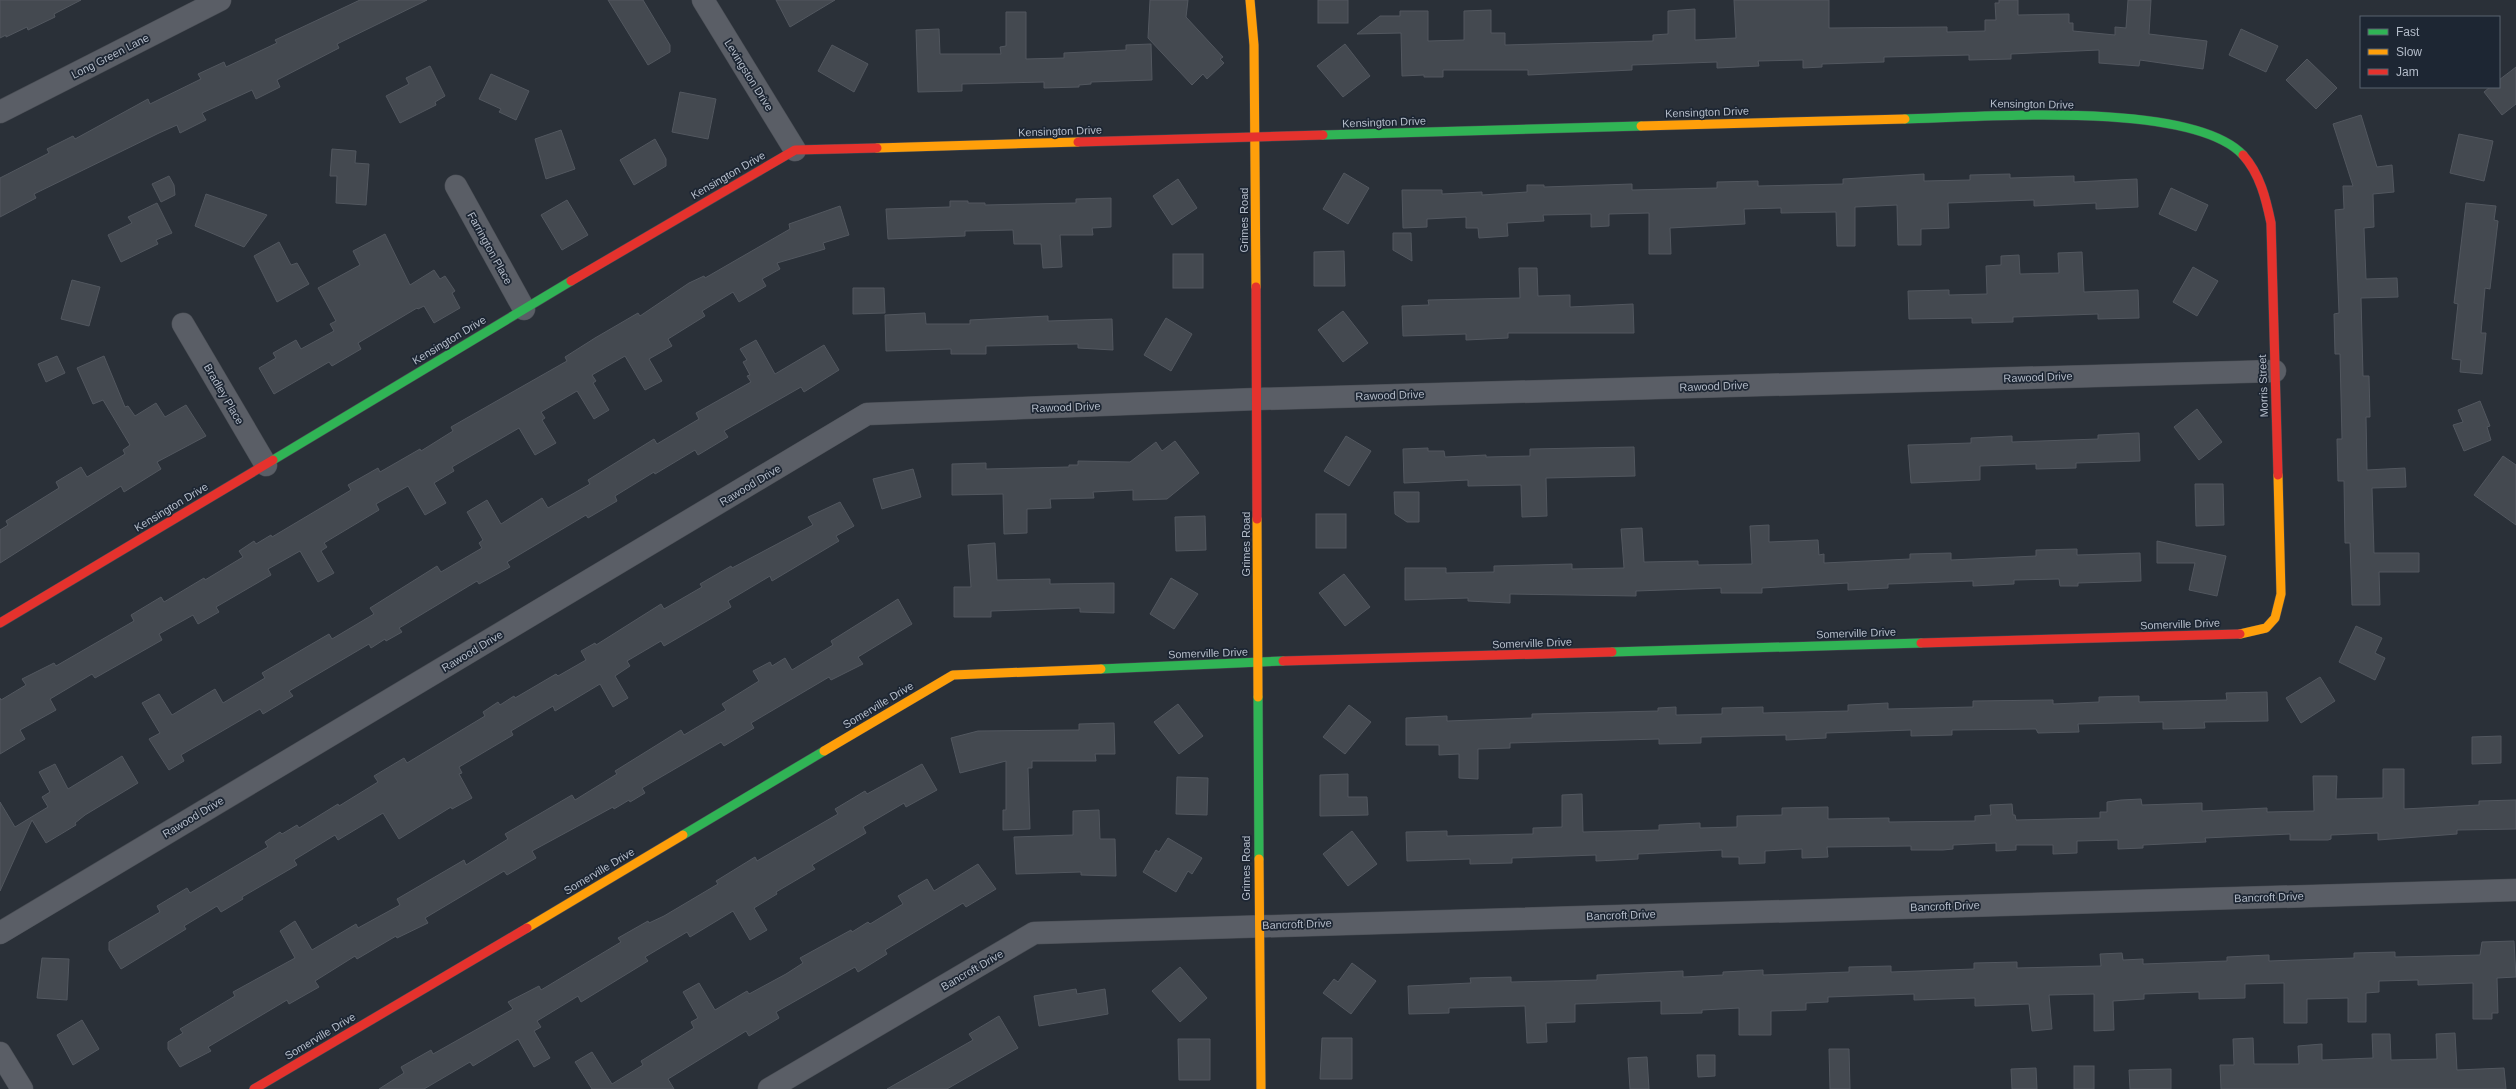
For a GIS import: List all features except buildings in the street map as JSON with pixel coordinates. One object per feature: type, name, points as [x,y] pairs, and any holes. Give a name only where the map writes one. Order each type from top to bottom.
[{"type":"street","name":"Long Green Lane","points":[[0,112],[220,0]]},
{"type":"street","name":"Levingston Drive","points":[[703,0],[795,150]]},
{"type":"street","name":"Grimes Road","points":[[1250,0],[1254,45],[1255,137],[1259,662],[1258,925],[1261,1089]]},
{"type":"street","name":"Kensington Drive","points":[[0,623],[524,309],[795,150],[2037,114],[2163,123],[2188,127],[2227,142],[2242,154]]},
{"type":"street","name":"Morris Street","points":[[2242,154],[2255,172],[2268,205],[2271,223],[2281,594],[2278,613],[2273,623]]},
{"type":"street","name":"Farrington Place","points":[[456,186],[524,309]]},
{"type":"street","name":"Bradley Place","points":[[183,324],[266,465]]},
{"type":"street","name":"Rawood Drive","points":[[0,933],[867,414],[1257,399],[2275,370]]},
{"type":"street","name":"Somerville Drive","points":[[254,1089],[953,675],[1259,662],[2242,634],[2256,633],[2273,623]]},
{"type":"street","name":"Bancroft Drive","points":[[769,1089],[1034,933],[1258,925],[2516,890]]},
{"type":"street","points":[[0,1053],[22,1089]]},
{"type":"traffic: fast","points":[[1905,119],[2032,115],[2133,119],[2179,126],[2217,138],[2243,155]]},
{"type":"traffic: fast","points":[[1323,135],[1641,126]]},
{"type":"traffic: fast","points":[[273,460],[571,281]]},
{"type":"traffic: fast","points":[[1612,652],[1921,643]]},
{"type":"traffic: fast","points":[[1101,669],[1283,661]]},
{"type":"traffic: fast","points":[[1258,697],[1259,859]]},
{"type":"traffic: fast","points":[[683,835],[824,751]]},
{"type":"traffic: slow","points":[[1250,0],[1254,45],[1256,287]]},
{"type":"traffic: slow","points":[[1641,126],[1905,119]]},
{"type":"traffic: slow","points":[[877,148],[1078,142]]},
{"type":"traffic: slow","points":[[2240,634],[2266,628],[2275,618],[2281,594],[2278,475]]},
{"type":"traffic: slow","points":[[1257,519],[1258,697]]},
{"type":"traffic: slow","points":[[824,751],[953,675],[1101,669]]},
{"type":"traffic: slow","points":[[527,928],[683,835]]},
{"type":"traffic: slow","points":[[1259,859],[1261,1089]]},
{"type":"traffic: jam","points":[[1078,142],[1323,135]]},
{"type":"traffic: jam","points":[[571,281],[795,150],[877,148]]},
{"type":"traffic: jam","points":[[2243,155],[2254,170],[2262,187],[2271,223],[2278,475]]},
{"type":"traffic: jam","points":[[1256,287],[1257,519]]},
{"type":"traffic: jam","points":[[0,623],[273,460]]},
{"type":"traffic: jam","points":[[1921,643],[2240,634]]},
{"type":"traffic: jam","points":[[1283,661],[1612,652]]},
{"type":"traffic: jam","points":[[254,1089],[527,928]]}]
